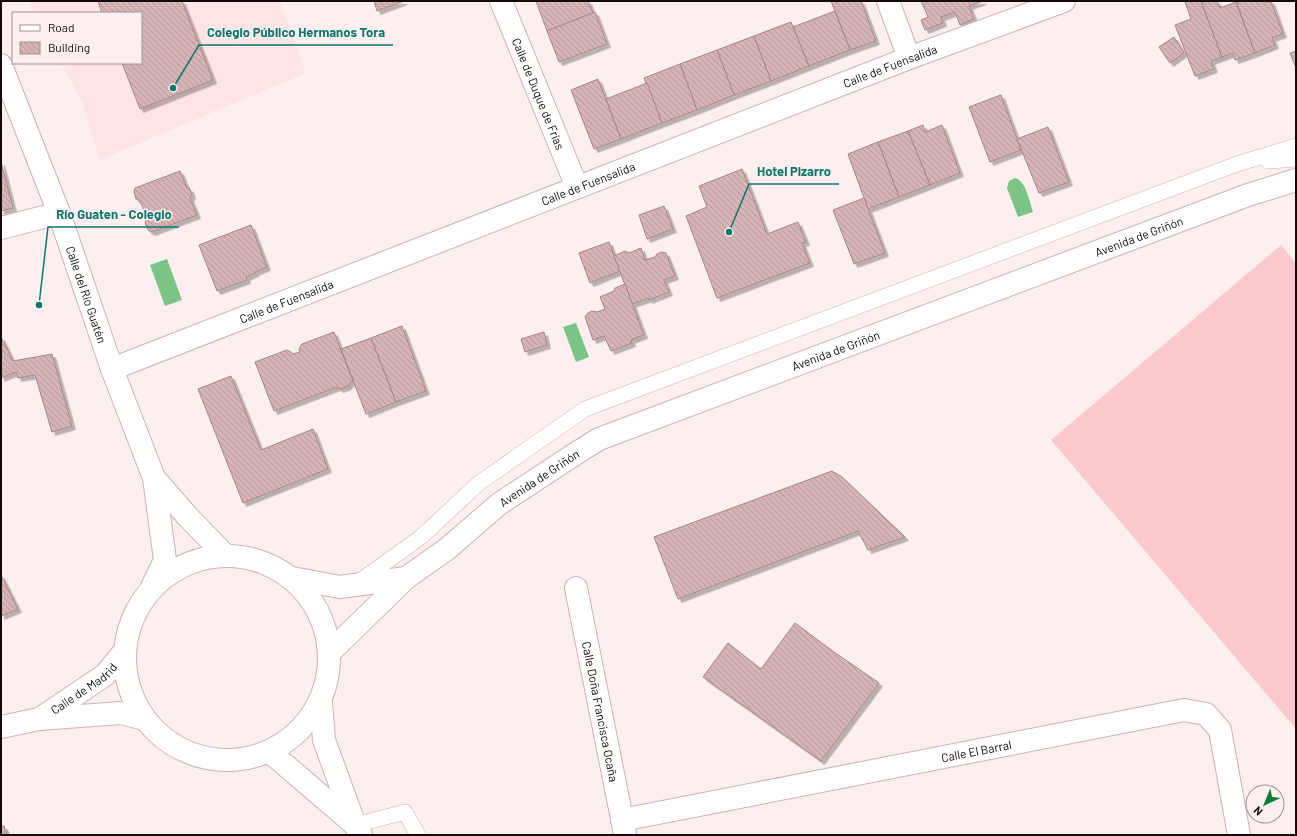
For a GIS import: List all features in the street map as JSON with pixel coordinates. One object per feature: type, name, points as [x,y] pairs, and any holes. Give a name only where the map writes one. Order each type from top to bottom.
[{"type":"street","name":"Calle de Duque de Frías","points":[[501,1],[577,187]]},
{"type":"street","points":[[888,1],[909,58]]},
{"type":"street","name":"Calle de Fuensalida","points":[[112,369],[909,58],[1064,1]]},
{"type":"street","name":"Calle del Río Guatén","points":[[1,65],[58,213],[112,369],[154,478]]},
{"type":"street","name":"Avenida de Griñón","points":[[330,652],[406,578],[447,549],[498,504],[599,440],[1248,195],[1296,180]]},
{"type":"street","points":[[1,228],[58,213]]},
{"type":"street","points":[[154,478],[188,518],[225,555]]},
{"type":"street","points":[[154,478],[165,560],[152,587],[132,617],[124,652],[128,687],[144,719],[181,750],[215,760],[251,759],[270,752],[300,732],[321,703]]},
{"type":"street","points":[[152,587],[189,562],[225,555],[260,561],[292,578],[322,617],[330,652],[321,703],[324,740],[358,830]]},
{"type":"street","name":"Avenida de Griñón","points":[[292,578],[340,587],[406,578]]},
{"type":"street","name":"Calle Doña Francisca Ocaña","points":[[576,588],[623,828]]},
{"type":"street","name":"Calle de Madrid","points":[[39,719],[105,675],[124,652]]},
{"type":"street","name":"Calle El Barral","points":[[623,828],[1184,710],[1206,714],[1220,730],[1239,835]]},
{"type":"street","name":"Calle de Madrid","points":[[1,727],[39,719],[121,713],[144,719]]},
{"type":"street","points":[[270,752],[358,830]]},
{"type":"lane","points":[[353,586],[421,537],[479,483],[585,409],[1237,164],[1296,146]]},
{"type":"lane","points":[[1237,164],[1296,159]]},
{"type":"lane","points":[[358,830],[405,812],[418,835]]},
{"type":"shaded area","points":[[29,1],[280,1],[306,73],[100,160],[82,102],[62,64],[142,64],[142,12],[34,12]]},
{"type":"shaded area","points":[[1015,178],[1022,183],[1033,212],[1018,217],[1007,188],[1009,181]]},
{"type":"shaded area","points":[[1281,245],[1296,263],[1296,729],[1051,440]]},
{"type":"shaded area","points":[[167,259],[182,300],[165,306],[150,265]]},
{"type":"shaded area","points":[[576,323],[589,357],[576,362],[563,327]]},
{"type":"building","points":[[98,1],[182,1],[213,80],[140,109],[122,64],[142,64],[142,12],[102,12]]},
{"type":"building","points":[[374,1],[404,1],[377,11]]},
{"type":"building","points":[[536,1],[588,1],[593,13],[547,31]]},
{"type":"building","points":[[831,1],[861,1],[876,41],[850,50]]},
{"type":"building","points":[[921,1],[983,1],[969,6],[974,19],[960,25],[955,12],[941,17],[943,23],[925,30],[921,20],[928,17]]},
{"type":"building","points":[[1201,1],[1222,57],[1211,61],[1214,69],[1195,76],[1175,25],[1191,19],[1185,2]]},
{"type":"building","points":[[1201,1],[1217,1],[1220,8],[1236,2],[1255,53],[1235,60],[1233,53],[1222,57]]},
{"type":"building","points":[[1236,1],[1271,1],[1283,34],[1272,38],[1275,45],[1255,53]]},
{"type":"building","points":[[835,11],[850,50],[809,66],[793,27]]},
{"type":"building","points":[[595,12],[607,44],[559,62],[547,31]]},
{"type":"building","points":[[791,22],[809,66],[771,81],[754,36]]},
{"type":"building","points":[[754,36],[771,81],[734,95],[717,50]]},
{"type":"building","points":[[1174,37],[1184,53],[1170,63],[1159,47]]},
{"type":"building","points":[[717,50],[734,95],[697,110],[680,64]]},
{"type":"building","points":[[1296,51],[1296,68],[1290,53]]},
{"type":"building","points":[[680,64],[697,110],[662,123],[644,78]]},
{"type":"building","points":[[598,79],[621,139],[594,149],[571,90]]},
{"type":"building","points":[[647,83],[662,123],[621,139],[606,99]]},
{"type":"building","points":[[1001,95],[1021,150],[990,162],[969,107]]},
{"type":"building","points":[[923,125],[925,132],[942,125],[960,173],[930,185],[908,131]]},
{"type":"building","points":[[1048,127],[1069,182],[1039,193],[1017,139]]},
{"type":"building","points":[[908,131],[930,185],[899,197],[878,142]]},
{"type":"building","points":[[878,142],[899,197],[868,209],[848,154]]},
{"type":"building","points":[[1,162],[13,208],[1,211]]},
{"type":"building","points":[[742,169],[767,234],[798,222],[806,242],[802,243],[810,263],[717,298],[686,216],[707,207],[699,186]]},
{"type":"building","points":[[180,171],[187,188],[190,189],[192,195],[190,198],[197,215],[152,232],[148,230],[145,223],[147,218],[140,201],[136,199],[134,192],[135,188]]},
{"type":"building","points":[[864,198],[885,253],[854,264],[833,210]]},
{"type":"building","points":[[664,206],[673,229],[647,239],[639,215]]},
{"type":"building","points":[[251,225],[267,267],[246,277],[247,280],[217,291],[199,245]]},
{"type":"building","points":[[609,242],[620,271],[590,283],[579,253]]},
{"type":"building","points":[[641,248],[645,260],[655,257],[661,252],[666,253],[675,276],[664,280],[669,292],[649,300],[649,298],[632,304],[614,256],[625,251],[629,253]]},
{"type":"building","points":[[625,284],[644,335],[631,340],[632,343],[611,351],[604,336],[593,340],[585,317],[592,311],[597,312],[605,309],[600,297]]},
{"type":"building","points":[[402,326],[426,391],[396,402],[371,338]]},
{"type":"building","points":[[334,332],[353,381],[348,386],[340,389],[337,387],[274,411],[255,362],[287,350],[293,354],[300,352],[299,349],[302,344]]},
{"type":"building","points":[[544,332],[547,345],[525,352],[521,339]]},
{"type":"building","points":[[1,337],[13,361],[52,354],[72,426],[52,432],[35,375],[18,378],[16,372],[1,378]]},
{"type":"building","points":[[371,338],[396,402],[366,414],[341,349]]},
{"type":"building","points":[[231,376],[261,450],[313,429],[328,469],[243,503],[198,389]]},
{"type":"building","points":[[832,471],[842,477],[905,537],[868,550],[858,531],[678,599],[654,537]]},
{"type":"building","points":[[1,575],[18,609],[1,616]]},
{"type":"building","points":[[795,623],[879,683],[821,761],[703,677],[728,643],[761,669]]},
{"type":"building","points":[[1,826],[4,826],[7,835],[1,835]]},
{"type":"place","name":"Colegio Público Hermanos Tora","points":[[173,88]]},
{"type":"place","name":"Hotel Pizarro","points":[[729,232]]},
{"type":"place","name":"Río Guaten - Colegio","points":[[39,305]]}]
